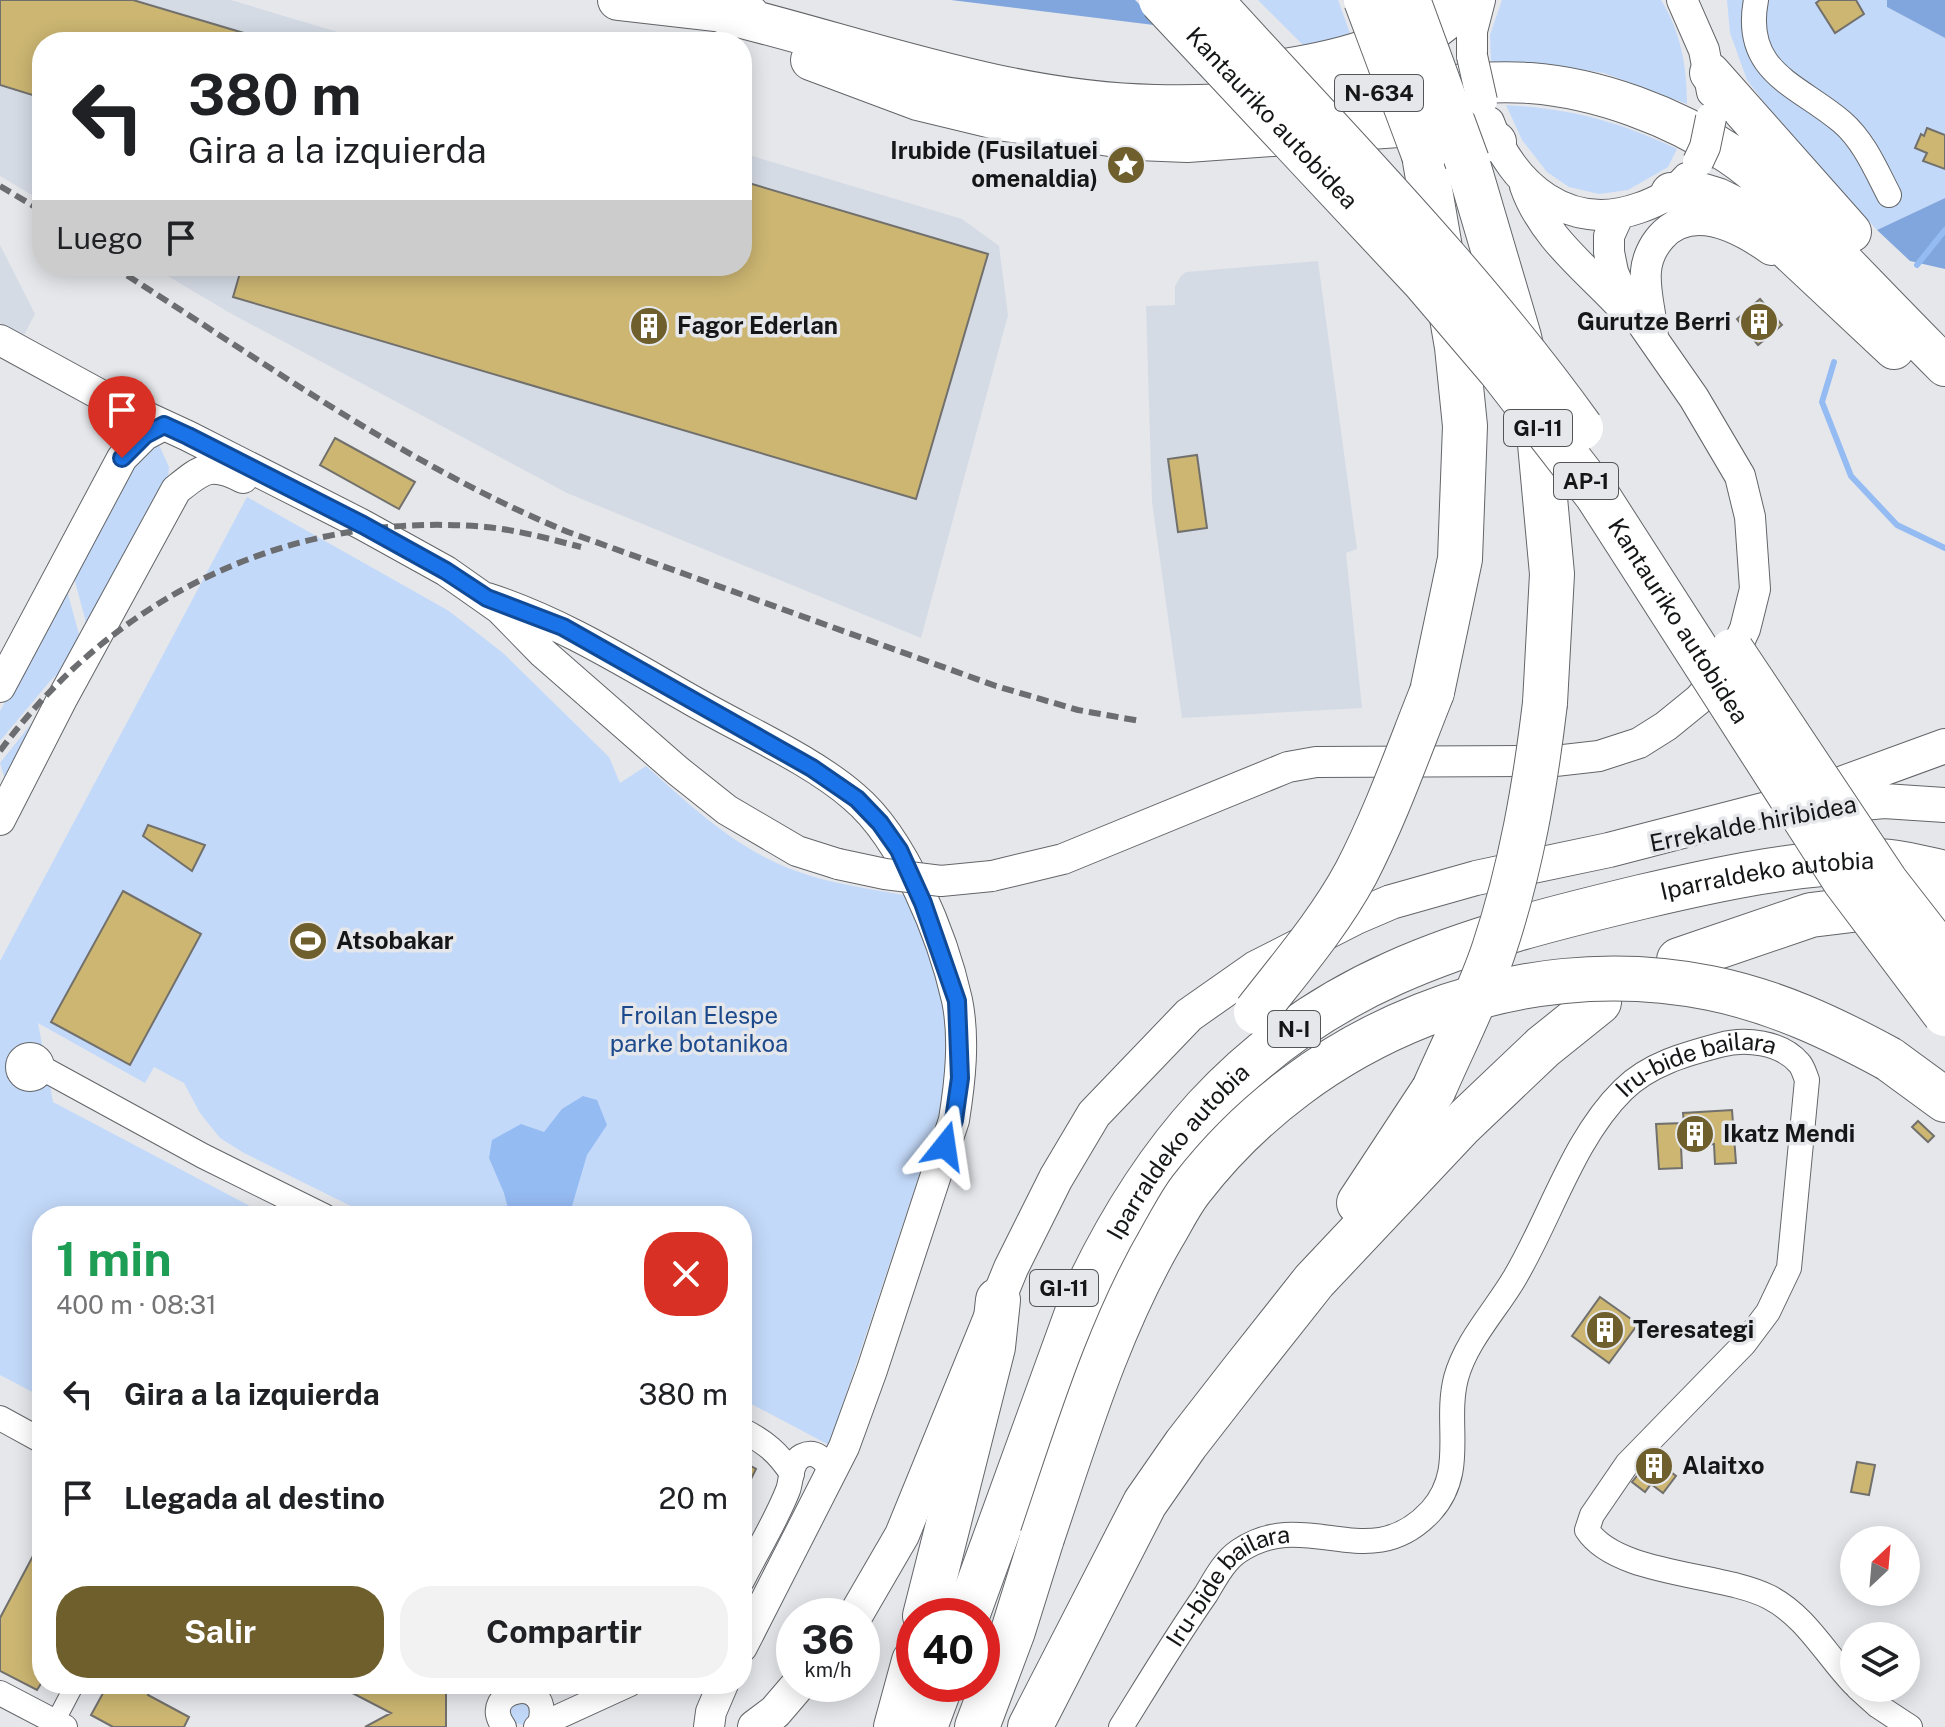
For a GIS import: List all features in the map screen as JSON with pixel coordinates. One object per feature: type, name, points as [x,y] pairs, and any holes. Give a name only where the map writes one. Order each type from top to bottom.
[{"type":"highway","name":"N-634","points":[[618,0],[723,13],[944,73],[1064,98],[1155,105],[1225,104],[1504,83],[1559,87],[1597,96],[1634,107],[1694,132],[1754,172],[1786,201],[1945,366]]},
{"type":"highway","name":"Kantauriko autobidea","points":[[1161,0],[1424,281],[1500,370],[1597,495],[1845,881],[1945,1014]]},
{"type":"highway","name":"Kantauriko autobidea","points":[[1210,0],[1474,292],[1545,378],[1620,484],[1886,882],[1945,958]]},
{"type":"highway","name":"GI-11","points":[[971,1598],[1027,1395],[1070,1271],[1107,1199],[1138,1154],[1320,931],[1356,873],[1432,692],[1460,559],[1465,426],[1457,347],[1424,155],[1366,0]]},
{"type":"highway","name":"GI-11","points":[[1030,1727],[1145,1503],[1186,1444],[1314,1281],[1349,1219],[1434,1089],[1493,952],[1517,873],[1533,798],[1545,703],[1552,574],[1538,422],[1481,151],[1408,0]]},
{"type":"highway","points":[[1223,81],[1346,59],[1370,50],[1423,20],[1441,0]]},
{"type":"highway","points":[[723,13],[862,30],[1080,74],[1179,82],[1269,81],[1364,67],[1416,43],[1472,0]]},
{"type":"highway","points":[[723,13],[791,53],[918,100],[1005,121],[1138,140],[1187,142],[1440,124],[1463,126],[1481,151]]},
{"type":"highway","points":[[1710,73],[1945,341]]},
{"type":"highway","points":[[1671,193],[1704,194],[1734,204],[1751,215],[1838,299],[1945,394]]},
{"type":"highway","name":"Iparraldeko autobia","points":[[973,1598],[1081,1302],[1108,1245],[1154,1169],[1187,1127],[1224,1087],[1296,1028],[1340,1000],[1384,978],[1461,947],[1627,900],[1778,868],[1877,861],[1945,873]]},
{"type":"highway","points":[[1679,960],[1811,915],[1909,903],[1945,905]]},
{"type":"highway","name":"N-I","points":[[977,1727],[1013,1631],[1090,1395],[1137,1279],[1190,1191],[1240,1132],[1308,1075],[1378,1033],[1449,1005],[1536,984],[1616,977],[1710,988],[1793,1011],[1889,1059],[1945,1100]]},
{"type":"highway","points":[[1314,1281],[1462,1124],[1543,1047],[1599,1002]]},
{"type":"highway","points":[[930,1598],[993,1347],[998,1300]]},
{"type":"highway","points":[[896,1727],[903,1702]]},
{"type":"highway","points":[[925,1727],[934,1702]]},
{"type":"main road","points":[[865,1598],[902,1535],[1011,1268],[1056,1178],[1094,1114],[1189,1015],[1256,968],[1391,902],[1476,878],[1609,850],[1818,794],[1945,746]]},
{"type":"main road","name":"Errekalde hiribidea","points":[[1609,850],[1672,841],[1833,805],[1884,801],[1945,805]]},
{"type":"main road","points":[[755,1727],[784,1702]]},
{"type":"street","points":[[1480,0],[1472,31],[1472,56],[1482,101],[1481,151],[1521,176],[1549,201],[1582,214],[1619,214],[1650,204],[1671,193],[1698,162],[1705,147],[1711,118],[1710,73],[1691,8]]},
{"type":"street","points":[[1756,0],[1755,38],[1768,66],[1794,90],[1844,123],[1866,150],[1889,195]]},
{"type":"street","points":[[1521,176],[1532,207],[1545,226],[1653,340]]},
{"type":"street","points":[[0,340],[108,399],[363,525],[446,571],[487,598],[516,623],[543,653],[678,771],[758,831],[797,851],[838,864],[941,881],[992,876],[1063,859],[1288,767],[1316,762],[1555,761],[1599,756],[1639,743],[1698,700],[1727,668],[1745,629],[1755,589],[1750,517],[1740,476],[1694,398],[1623,296],[1613,272],[1609,236],[1619,214]]},
{"type":"street","points":[[1653,340],[1646,272],[1649,257],[1664,233],[1693,219],[1721,224],[1761,243],[1838,299]]},
{"type":"street","points":[[164,425],[178,467],[176,490]]},
{"type":"street","points":[[0,687],[122,458],[145,435],[164,425]]},
{"type":"street","points":[[0,820],[176,490],[195,473],[205,469],[232,472],[446,589],[520,642],[543,653]]},
{"type":"street","points":[[487,598],[563,627],[840,785],[880,823],[899,850],[923,903],[957,1001],[960,1078],[954,1120],[872,1370],[832,1471],[752,1624]]},
{"type":"street","name":"Iru-bide bailara","points":[[1121,1727],[1178,1635],[1236,1552],[1278,1533],[1375,1541],[1397,1537],[1414,1528],[1433,1508],[1448,1485],[1454,1462],[1451,1405],[1457,1376],[1467,1352],[1514,1279],[1583,1145],[1622,1090],[1647,1070],[1694,1052],[1748,1040],[1799,1063],[1807,1080],[1789,1268],[1768,1312],[1744,1344],[1627,1464],[1592,1515],[1587,1530],[1594,1540],[1657,1569],[1752,1589],[1772,1599],[1792,1613],[1840,1667]]},
{"type":"street","points":[[42,1068],[203,1156],[304,1206]]},
{"type":"street","points":[[0,1418],[32,1436]]},
{"type":"street","points":[[752,1435],[768,1443],[782,1457],[792,1474]]},
{"type":"street","points":[[752,1561],[788,1490],[795,1462],[803,1456],[814,1454],[823,1459],[832,1471]]},
{"type":"street","points":[[0,1693],[60,1724],[71,1694]]},
{"type":"street","points":[[504,1727],[498,1713],[499,1705],[508,1694]]},
{"type":"street","points":[[530,1694],[539,1718],[577,1709],[609,1694]]},
{"type":"street","points":[[709,1727],[719,1694]]},
{"type":"street","name":"Iru-bide bailara","points":[[1874,1702],[1910,1727]]},
{"type":"shaded area","points":[[0,0],[231,0],[338,32],[32,32],[32,195],[0,176]]},
{"type":"shaded area","points":[[951,0],[1135,0],[1162,26]]},
{"type":"shaded area","points":[[1887,0],[1945,0],[1945,38],[1887,7]]},
{"type":"shaded area","name":"Fagor Ederlan","points":[[752,156],[962,219],[999,246],[1008,315],[921,638],[567,493],[230,313],[168,276],[752,276]]},
{"type":"shaded area","points":[[1945,198],[1945,269],[1910,261],[1877,230]]},
{"type":"shaded area","points":[[0,245],[35,314],[24,335],[0,323]]},
{"type":"shaded area","points":[[1318,261],[1357,549],[1346,553],[1362,708],[1182,718],[1152,502],[1146,306],[1175,305],[1175,286],[1186,272]]},
{"type":"shaded area","points":[[583,1096],[597,1100],[607,1125],[587,1155],[572,1206],[507,1206],[489,1158],[492,1140],[521,1124],[544,1132],[562,1109]]},
{"type":"green space","points":[[1258,0],[1338,0],[1351,36],[1306,48]]},
{"type":"green space","points":[[1502,0],[1661,0],[1682,50],[1687,104],[1604,73],[1544,64],[1491,62],[1490,35]]},
{"type":"green space","points":[[1727,0],[1887,0],[1887,7],[1945,38],[1945,198],[1877,230],[1787,132],[1747,80],[1730,33]]},
{"type":"green space","points":[[1506,105],[1594,118],[1677,149],[1668,167],[1628,190],[1599,194],[1569,187],[1547,172],[1522,140]]},
{"type":"green space","points":[[159,445],[169,467],[168,479],[88,630],[73,574],[135,457]]},
{"type":"green space","name":"Froilan Elespe parke botanikoa","points":[[247,497],[449,611],[503,653],[609,757],[620,783],[646,766],[716,826],[774,862],[823,879],[909,896],[939,984],[949,1044],[949,1075],[943,1104],[829,1445],[752,1404],[752,1206],[351,1206],[220,1138],[200,1113],[184,1083],[154,1067],[145,1083],[38,1023],[53,1102],[250,1206],[32,1206],[32,1392],[0,1375],[0,961]]},
{"type":"green space","points":[[66,587],[82,645],[74,659],[51,680],[0,741],[0,711]]},
{"type":"green space","points":[[50,700],[6,783],[0,763]]},
{"type":"green space","points":[[516,1700],[532,1705],[528,1724],[512,1722],[508,1710]]},
{"type":"building","points":[[0,0],[133,0],[240,32],[32,32],[32,95],[0,85]]},
{"type":"building","points":[[1820,0],[1856,0],[1864,14],[1835,33],[1816,3]]},
{"type":"building","points":[[1927,128],[1945,135],[1945,169],[1923,161],[1927,153],[1915,148]]},
{"type":"building","name":"Fagor Ederlan","points":[[752,184],[988,254],[916,499],[233,297],[239,276],[752,276]]},
{"type":"building","name":"Gurutze Berri","points":[[1760,299],[1782,325],[1758,345],[1737,319]]},
{"type":"building","points":[[335,438],[415,482],[399,509],[320,465]]},
{"type":"building","points":[[1197,455],[1207,528],[1178,532],[1168,459]]},
{"type":"building","points":[[148,825],[205,845],[192,871],[143,836]]},
{"type":"building","points":[[123,891],[201,934],[130,1065],[51,1022]]},
{"type":"building","name":"Ikatz Mendi","points":[[1732,1110],[1736,1163],[1715,1164],[1714,1144],[1681,1146],[1682,1168],[1659,1169],[1656,1124],[1684,1123],[1683,1113]]},
{"type":"building","points":[[1918,1121],[1934,1136],[1928,1142],[1912,1127]]},
{"type":"building","name":"Teresategi","points":[[1600,1297],[1638,1324],[1609,1363],[1572,1336]]},
{"type":"building","name":"Alaitxo","points":[[1652,1457],[1676,1476],[1663,1493],[1651,1484],[1645,1492],[1632,1482]]},
{"type":"building","points":[[1857,1462],[1875,1465],[1869,1495],[1851,1492]]},
{"type":"building","points":[[32,1558],[32,1687],[0,1671],[0,1618]]},
{"type":"building","points":[[103,1694],[148,1694],[189,1717],[184,1727],[113,1727],[91,1715]]},
{"type":"building","points":[[354,1694],[446,1694],[446,1727],[365,1727],[391,1713]]},
{"type":"waterway","points":[[1917,265],[1945,230]]},
{"type":"waterway","points":[[1834,362],[1822,402],[1851,476],[1897,525],[1945,548]]},
{"type":"railway","points":[[0,186],[32,205]]},
{"type":"railway","points":[[127,276],[392,443],[450,476],[568,532],[996,686],[1078,710],[1140,721]]},
{"type":"railway","points":[[0,751],[46,696],[97,648],[153,607],[213,574],[277,549],[344,533],[414,525],[498,528],[581,547]]},
{"type":"place","name":"Irubide (Fusilatuei omenaldia)","points":[[1126,165]]},
{"type":"place","name":"Gurutze Berri","points":[[1759,322]]},
{"type":"place","name":"Fagor Ederlan","points":[[649,326]]},
{"type":"place","name":"Atsobakar","points":[[308,941]]},
{"type":"place","name":"Ikatz Mendi","points":[[1695,1134]]},
{"type":"place","name":"Teresategi","points":[[1605,1330]]},
{"type":"place","name":"Alaitxo","points":[[1654,1466]]},
{"type":"route","points":[[122,458],[145,435],[164,425],[188,436],[363,525],[446,571],[487,598],[563,627],[812,768],[857,799],[880,823],[899,850],[923,903],[957,1001],[960,1078],[954,1120],[945,1146]]}]
